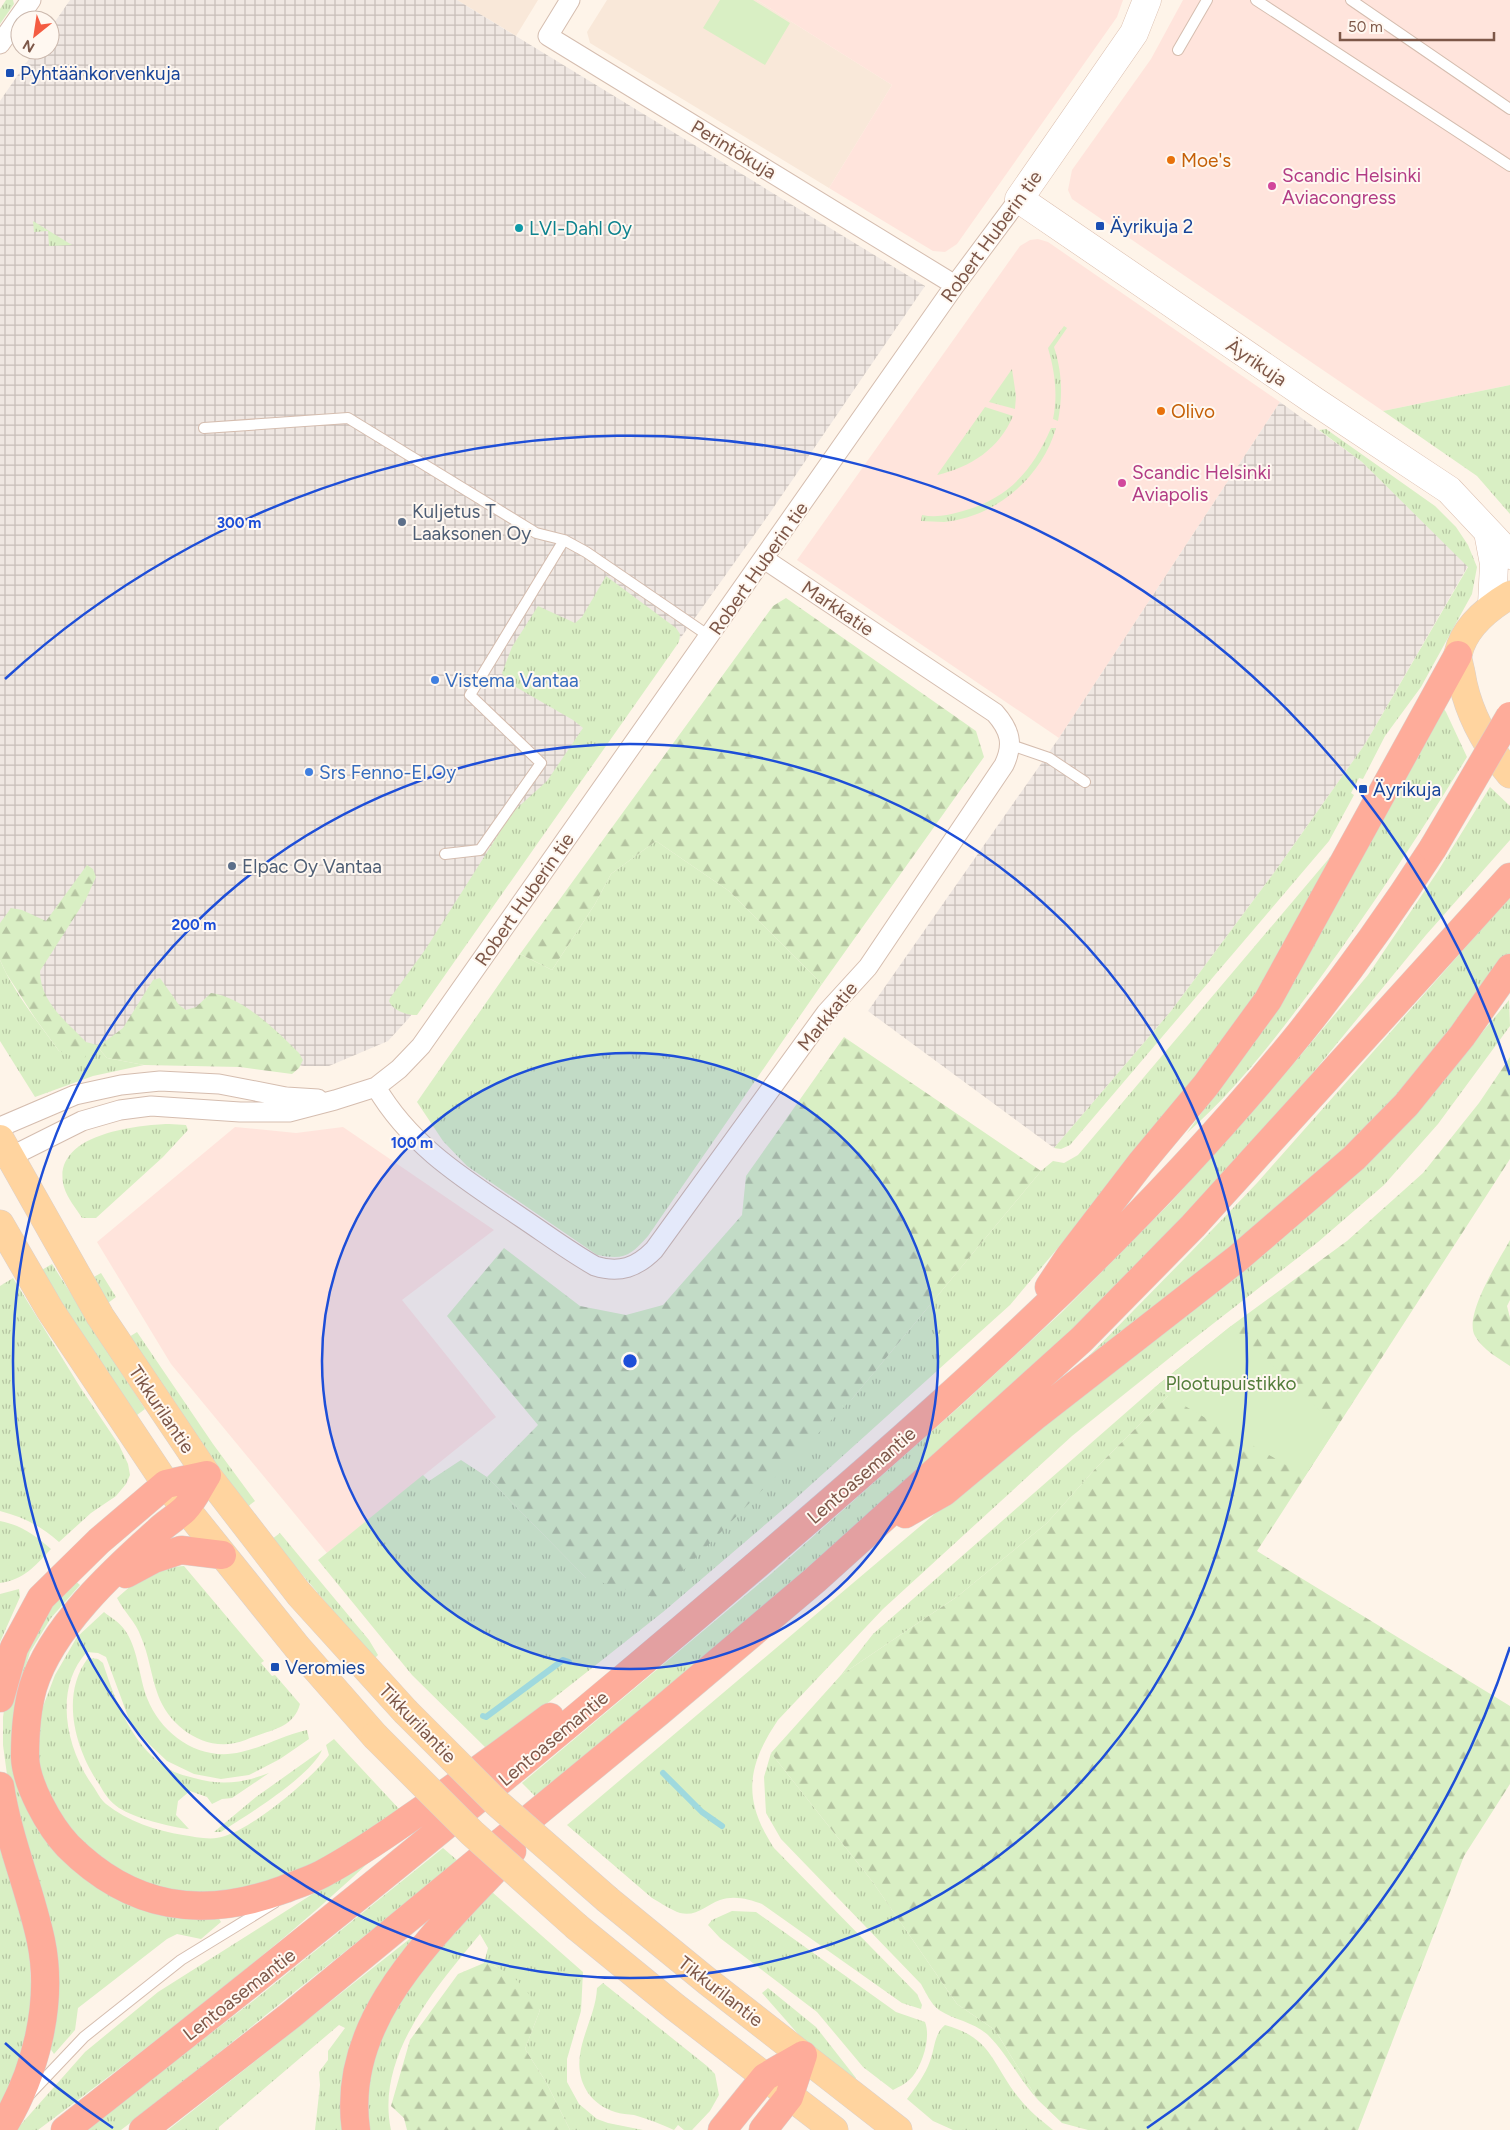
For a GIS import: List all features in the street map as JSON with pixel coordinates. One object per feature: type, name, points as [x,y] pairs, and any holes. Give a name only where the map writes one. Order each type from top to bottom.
[{"type":"highway","points":[[1024,1326],[1075,1249],[1141,1163],[1206,1085],[1268,1000],[1458,655]]},
{"type":"highway","points":[[1024,1326],[1094,1260],[1178,1171],[1300,1034],[1388,916],[1433,848],[1510,716]]},
{"type":"highway","points":[[143,2130],[291,2015],[660,1712],[865,1536],[1081,1340],[1193,1226],[1502,885]]},
{"type":"highway","points":[[865,1536],[944,1492],[1034,1417],[1238,1258],[1354,1158],[1406,1104],[1462,1036],[1510,968]]},
{"type":"highway","name":"Lentoasemantie","points":[[65,2130],[327,1924],[624,1678],[830,1502],[926,1417],[1024,1326]]},
{"type":"highway","points":[[0,1698],[14,1648],[41,1598],[99,1541],[166,1484],[207,1475]]},
{"type":"highway","points":[[207,1475],[185,1508],[158,1531],[93,1594],[67,1624],[45,1659],[33,1686],[25,1759],[34,1790],[46,1818],[65,1843],[87,1864],[113,1882],[141,1896],[170,1903],[206,1906],[235,1904],[270,1894],[320,1875],[367,1848],[458,1786],[553,1716],[624,1678]]},
{"type":"highway","points":[[93,1594],[154,1559],[180,1550],[222,1555]]},
{"type":"highway","points":[[356,2130],[354,2116],[356,2080],[362,2050],[392,1988],[430,1941],[573,1783]]},
{"type":"highway","points":[[0,1786],[21,1873],[41,1941],[46,1995],[38,2049],[5,2123]]},
{"type":"highway","points":[[722,2130],[765,2077],[803,2055]]},
{"type":"highway","points":[[763,2130],[790,2096],[803,2055]]},
{"type":"main road","points":[[1501,600],[1470,628],[1458,655],[1463,684],[1474,719],[1486,744],[1510,774]]},
{"type":"main road","name":"Tikkurilantie","points":[[3,1151],[100,1316],[207,1475],[299,1594],[405,1711],[497,1803],[608,1900],[898,2130]]},
{"type":"main road","name":"Tikkurilantie","points":[[0,1224],[50,1310],[166,1484],[222,1555],[375,1736],[472,1833],[577,1927],[834,2130]]},
{"type":"street","points":[[0,44],[31,0]]},
{"type":"street","name":"Perintökuja","points":[[570,0],[548,36],[955,286]]},
{"type":"street","name":"Robert Huberin tie","points":[[3,1151],[82,1121],[120,1110],[151,1106],[240,1112],[289,1112],[376,1087],[399,1069],[421,1046],[955,286],[1019,199],[1134,33],[1147,0]]},
{"type":"street","name":"Äyrikuja","points":[[1019,199],[1449,490],[1510,555]]},
{"type":"street","points":[[1488,532],[1501,600]]},
{"type":"street","name":"Markkatie","points":[[376,1087],[391,1111],[430,1153],[479,1189],[596,1266],[617,1270],[636,1265],[654,1250],[826,1013],[868,967],[1004,765],[1011,744],[1009,733],[1005,724],[995,713],[764,559]]},
{"type":"street","name":"Robert Huberin tie","points":[[0,1127],[75,1095],[121,1085],[160,1081],[219,1084],[286,1097],[335,1100]]},
{"type":"lane","points":[[1178,50],[1207,0]]},
{"type":"lane","points":[[1256,0],[1510,166]]},
{"type":"lane","points":[[1351,0],[1510,109]]},
{"type":"lane","points":[[204,428],[348,418],[536,532],[564,540],[586,552],[709,636]]},
{"type":"lane","points":[[445,854],[480,850],[541,763],[470,695],[564,540]]},
{"type":"lane","points":[[1011,744],[1049,758],[1085,782]]},
{"type":"lane","points":[[5,2123],[84,2037],[181,1960],[320,1875]]},
{"type":"shaded area","points":[[70,0],[457,0],[925,286],[767,517],[409,1018],[388,1041],[329,1066],[303,1066],[267,1058],[151,1040],[96,1045],[72,1050],[0,945],[0,101],[28,60],[60,60],[60,14]]},
{"type":"shaded area","points":[[457,0],[538,0],[516,36]]},
{"type":"shaded area","points":[[607,0],[757,0],[892,85],[829,188],[590,43],[587,32]]},
{"type":"shaded area","points":[[757,0],[1123,0],[1117,17],[957,244],[945,252],[933,251],[829,188],[892,85]]},
{"type":"shaded area","points":[[1183,0],[1510,0],[1510,385],[1383,411],[1072,199],[1068,190],[1072,170],[1151,59]]},
{"type":"shaded area","points":[[1038,239],[1048,242],[1280,402],[1059,738],[797,560],[1020,246],[1030,240]]},
{"type":"shaded area","points":[[1280,402],[1362,462],[1468,566],[1365,744],[1276,870],[1171,1011],[1054,1148],[868,1011],[1059,738]]},
{"type":"shaded area","points":[[235,1127],[296,1133],[343,1127],[494,1230],[402,1300],[496,1417],[327,1553],[171,1364],[97,1242]]},
{"type":"green space","points":[[6,0],[13,0],[14,4],[0,24],[0,9]]},
{"type":"green space","points":[[720,0],[753,0],[790,23],[765,65],[703,28]]},
{"type":"green space","points":[[33,221],[72,245],[49,246],[48,231],[34,232]]},
{"type":"green space","points":[[1064,326],[1067,328],[1054,347],[1061,383],[1058,421],[1053,419],[1055,384],[1048,348]]},
{"type":"green space","points":[[1012,369],[1016,396],[1015,409],[989,402]]},
{"type":"green space","points":[[1510,385],[1510,514],[1477,476],[1383,411]]},
{"type":"green space","points":[[985,407],[1013,416],[1000,438],[992,447],[972,462],[937,475]]},
{"type":"green space","points":[[1051,428],[1056,428],[1040,463],[1014,492],[999,503],[963,519],[944,522],[921,521],[922,515],[942,516],[953,514],[979,505],[1006,490],[1018,480],[1036,457]]},
{"type":"green space","points":[[1326,429],[1435,506],[1456,527],[1468,545],[1477,567],[1472,594],[1421,687],[1385,736],[1363,779],[1359,778],[1351,793],[1354,795],[1329,841],[1070,1145],[1061,1149],[1054,1148],[1171,1011],[1276,870],[1365,744],[1468,567],[1362,462],[1319,430]]},
{"type":"green space","points":[[606,576],[676,628],[680,634],[679,642],[417,1015],[401,1012],[393,1007],[389,1001],[390,998],[425,950],[505,824],[516,809],[547,781],[583,728],[573,720],[507,682],[502,673],[512,647],[538,606],[575,623],[582,617]]},
{"type":"green space","points":[[786,598],[976,731],[984,757],[822,984],[729,891],[656,841],[611,874],[595,904],[552,970],[520,954],[773,606]]},
{"type":"green space","points":[[1440,703],[1467,757],[1395,870],[1303,1001],[1240,1080],[1187,1133],[1245,1052]]},
{"type":"green space","points":[[1490,787],[1510,806],[1510,840],[1426,935],[1275,1119],[1208,1192],[1061,1340],[970,1426],[745,1622],[537,1798],[522,1783],[772,1573],[959,1407],[1062,1312],[1171,1202],[1289,1069],[1368,975],[1438,871]]},
{"type":"green space","points":[[656,841],[729,891],[822,984],[648,1236],[626,1255],[614,1257],[597,1255],[467,1166],[443,1141],[417,1102],[520,954],[552,970],[595,904],[611,874]]},
{"type":"green space","points":[[1337,849],[1246,1012],[1151,1137],[1010,1305],[794,1500],[663,1612],[488,1750],[412,1675],[318,1560],[423,1475],[429,1481],[461,1460],[487,1477],[586,1578],[852,1399],[1041,1171],[1053,1161],[1064,1163],[1078,1155]]},
{"type":"green space","points":[[87,865],[93,869],[96,877],[86,899],[40,971],[41,982],[49,1002],[86,1042],[86,1057],[79,1059],[59,1051],[6,973],[0,960],[0,923],[11,908],[22,910],[46,921]]},
{"type":"green space","points":[[1510,897],[1510,957],[1414,1083],[1273,1217],[1079,1366],[1257,1183]]},
{"type":"green space","points":[[0,960],[19,996],[59,1051],[86,1057],[86,1042],[97,1045],[107,1040],[100,1050],[107,1058],[144,1065],[93,1076],[35,1097],[0,1041]]},
{"type":"green space","points":[[160,978],[179,1005],[186,1010],[196,1007],[211,993],[235,1001],[247,1008],[270,1025],[299,1053],[303,1060],[299,1068],[292,1074],[240,1067],[144,1065],[107,1058],[100,1050],[107,1040],[123,1028],[153,980]]},
{"type":"green space","points":[[1509,1000],[1510,1026],[1438,1124],[1384,1185],[1318,1242],[1072,1436],[883,1609],[778,1720],[768,1737],[760,1753],[752,1783],[757,1814],[774,1848],[917,1994],[922,2005],[921,2009],[902,2003],[762,1904],[747,1899],[731,1898],[720,1900],[691,1913],[680,1913],[673,1910],[652,1898],[567,1825],[1431,1094]]},
{"type":"green space","points":[[844,1037],[1041,1171],[852,1399],[656,1598],[586,1578],[487,1477],[538,1425],[447,1316],[504,1248],[580,1306],[626,1315],[663,1305],[742,1215],[746,1176]]},
{"type":"green space","points":[[1510,1057],[1510,1159],[1257,1551],[1510,1706],[1510,1784],[1464,1856],[1358,2130],[1088,2130],[1062,2123],[1038,2100],[995,2030],[957,2004],[872,1881],[771,1753],[841,1675],[958,1596],[1047,1523],[1095,1469],[1168,1396],[1154,1388],[1231,1326],[1347,1241],[1423,1173],[1479,1103]]},
{"type":"green space","points":[[169,1124],[186,1125],[188,1130],[163,1157],[96,1218],[82,1218],[69,1199],[64,1187],[63,1169],[70,1155],[82,1144],[98,1136],[136,1127]]},
{"type":"green space","points":[[1510,1240],[1510,1300],[1507,1306],[1510,1318],[1510,1366],[1482,1345],[1475,1336],[1473,1327],[1478,1301]]},
{"type":"green space","points":[[52,1264],[145,1409],[133,1418],[40,1271]]},
{"type":"green space","points":[[101,1273],[116,1297],[108,1303],[92,1278]]},
{"type":"green space","points":[[13,1278],[80,1387],[119,1445],[128,1464],[130,1475],[126,1484],[116,1496],[91,1513],[59,1542],[31,1523],[0,1511],[0,1286]]},
{"type":"green space","name":"Plootupuistikko","points":[[1231,1326],[1337,1427],[1305,1476],[1154,1388]]},
{"type":"green space","points":[[137,1332],[213,1444],[255,1501],[247,1507],[199,1441],[129,1337]]},
{"type":"green space","points":[[1154,1388],[1168,1396],[1095,1469],[1047,1523],[958,1596],[841,1675],[873,1634]]},
{"type":"green space","points":[[0,1521],[27,1531],[51,1549],[34,1567],[23,1575],[0,1583]]},
{"type":"green space","points":[[280,1533],[369,1640],[378,1655],[374,1659],[272,1539]]},
{"type":"green space","points":[[184,1566],[264,1661],[261,1663],[272,1676],[275,1675],[300,1704],[293,1717],[283,1726],[238,1742],[210,1743],[188,1733],[178,1725],[163,1706],[139,1632],[117,1598],[147,1575],[163,1569]]},
{"type":"green space","points":[[72,1578],[80,1585],[51,1618],[30,1652],[20,1686],[14,1719],[67,1861],[95,1886],[130,1903],[218,1917],[221,1922],[201,1939],[177,1934],[167,1939],[78,2008],[75,2030],[54,2054],[48,2045],[8,1782],[3,1745],[3,1717],[8,1684],[27,1636]]},
{"type":"green space","points":[[19,1589],[20,1597],[0,1642],[0,1594]]},
{"type":"green space","points":[[104,1612],[120,1624],[129,1636],[144,1690],[154,1712],[162,1724],[185,1743],[212,1753],[226,1754],[249,1750],[307,1730],[309,1739],[280,1759],[249,1775],[221,1779],[194,1774],[167,1761],[150,1745],[130,1722],[106,1657],[98,1653],[87,1652],[76,1667],[70,1683],[67,1700],[67,1719],[70,1737],[84,1771],[102,1800],[114,1810],[133,1820],[163,1831],[204,1838],[225,1836],[251,1823],[296,1789],[329,1755],[326,1745],[334,1739],[401,1811],[311,1869],[242,1893],[190,1898],[139,1885],[102,1864],[67,1830],[47,1798],[37,1760],[39,1717],[55,1675],[77,1637]]},
{"type":"green space","points":[[88,1658],[98,1659],[103,1663],[120,1709],[136,1738],[158,1762],[172,1771],[223,1783],[241,1781],[269,1773],[232,1798],[222,1799],[212,1804],[207,1797],[190,1791],[178,1801],[176,1815],[189,1829],[152,1822],[119,1808],[103,1791],[90,1770],[83,1755],[74,1722],[75,1688],[79,1673]]},
{"type":"green space","points":[[322,1750],[305,1772],[277,1795],[221,1832],[214,1832],[256,1797]]},
{"type":"green space","points":[[771,1753],[872,1881],[957,2004],[995,2030],[1038,2100],[988,2035],[977,2027],[936,2008],[921,1984],[781,1839],[766,1813],[764,1777]]},
{"type":"green space","points":[[0,1831],[29,1942],[32,2005],[27,2049],[0,2111]]},
{"type":"green space","points":[[443,1848],[458,1861],[155,2104],[121,2130],[85,2130],[253,2001]]},
{"type":"green space","points":[[382,1850],[257,1960],[126,2063],[38,2130],[16,2130],[85,2052],[158,1992]]},
{"type":"green space","points":[[492,1892],[583,1972],[581,2011],[567,2059],[567,2082],[579,2104],[597,2119],[643,2130],[570,2130],[546,2082],[525,2049],[540,2010],[497,1967],[484,1963],[488,1948],[480,1934],[429,1999],[413,2024],[401,2049],[392,2075],[388,2102],[391,2130],[368,2130],[367,2094],[369,2073],[377,2046],[388,2021],[401,1997],[417,1975]]},
{"type":"green space","points":[[732,1911],[756,1912],[896,2012],[925,2022],[927,2035],[925,2050],[917,2071],[911,2078],[893,2090],[863,2067],[817,2012],[720,1938],[708,1925],[712,1920]]},
{"type":"green space","points":[[412,1937],[418,1939],[349,2130],[315,2130],[320,2085],[319,2072],[328,2060],[328,2051],[345,2028],[339,2025],[219,2127],[219,2130],[168,2130]]},
{"type":"green space","points":[[484,1963],[502,1970],[517,1980],[540,2010],[525,2049],[546,2082],[570,2130],[407,2130],[404,2118],[391,2106],[410,2040],[458,1974]]},
{"type":"green space","points":[[603,1983],[715,2074],[719,2095],[710,2111],[692,2130],[684,2130],[678,2125],[674,2130],[634,2115],[615,2112],[598,2104],[587,2091],[580,2074],[580,2055],[597,1988]]},
{"type":"green space","points":[[768,1988],[816,2027],[856,2078],[855,2081],[806,2043],[762,1993]]},
{"type":"green space","points":[[945,2025],[973,2037],[982,2045],[1023,2103],[1053,2130],[953,2130],[933,2121],[907,2099],[926,2071],[937,2037]]},
{"type":"waterway","points":[[483,1716],[486,1717],[563,1660],[569,1662]]},
{"type":"waterway","points":[[663,1773],[702,1812],[722,1826]]},
{"type":"place","name":"Pyhtäänkorvenkuja","points":[[10,73]]},
{"type":"place","name":"Moe's","points":[[1171,160]]},
{"type":"place","name":"Scandic Helsinki Aviacongress","points":[[1272,186]]},
{"type":"place","name":"Äyrikuja 2","points":[[1100,226]]},
{"type":"place","name":"LVI-Dahl Oy","points":[[519,228]]},
{"type":"place","name":"Olivo","points":[[1161,411]]},
{"type":"place","name":"Scandic Helsinki Aviapolis","points":[[1122,483]]},
{"type":"place","name":"Kuljetus T Laaksonen Oy","points":[[402,522]]},
{"type":"place","name":"Vistema Vantaa","points":[[435,680]]},
{"type":"place","name":"Srs Fenno-El Oy","points":[[309,772]]},
{"type":"place","name":"Äyrikuja","points":[[1363,789]]},
{"type":"place","name":"Elpac Oy Vantaa","points":[[232,866]]},
{"type":"place","name":"Veromies","points":[[275,1667]]}]
